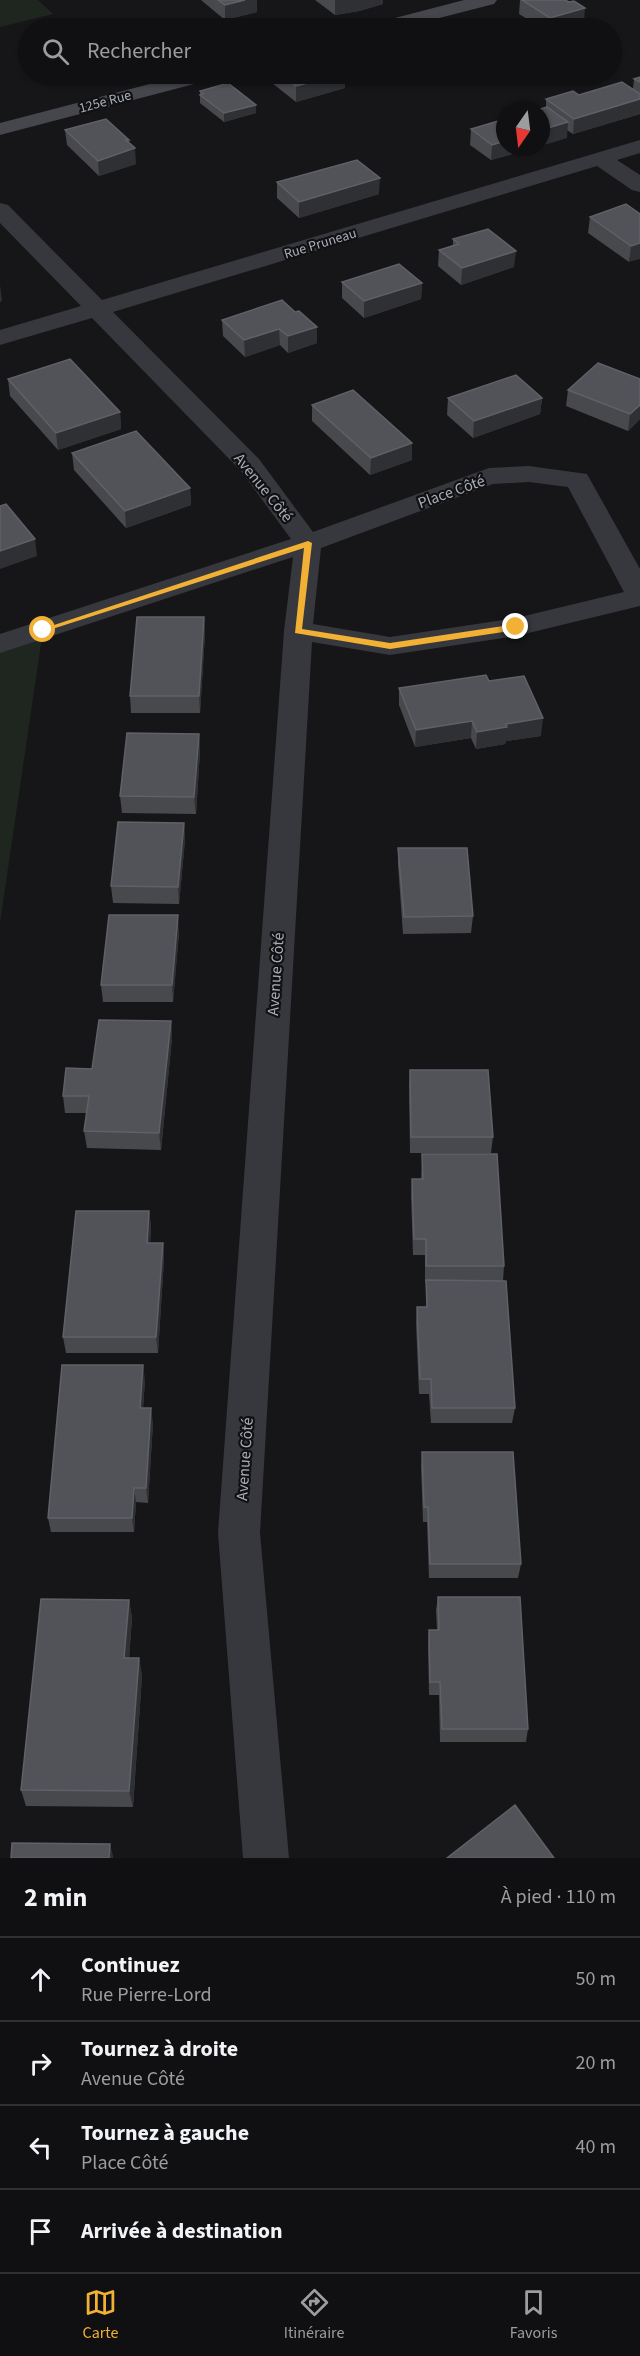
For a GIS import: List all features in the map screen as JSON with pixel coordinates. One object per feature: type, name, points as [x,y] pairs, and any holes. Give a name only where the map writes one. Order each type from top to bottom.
[{"type":"main road","points":[[418,18],[487,0]]},
{"type":"main road","name":"125e Rue","points":[[0,129],[172,84]]},
{"type":"street","name":"Rue Pruneau","points":[[0,338],[640,146]]},
{"type":"street","points":[[600,158],[640,185]]},
{"type":"street","name":"Avenue Côté","points":[[0,210],[250,465],[308,543],[298,631],[239,1533],[266,1858]]},
{"type":"street","name":"Place Côté","points":[[298,631],[390,646],[516,627],[640,596],[578,480],[529,474],[489,476],[308,543]]},
{"type":"street","points":[[0,644],[308,543]]},
{"type":"shaded area","points":[[0,0],[38,0],[53,14],[37,18],[18,18],[18,23],[0,27]]},
{"type":"shaded area","points":[[43,630],[0,923],[0,644]]},
{"type":"building","points":[[218,0],[245,0],[225,5]]},
{"type":"building","points":[[522,0],[574,1],[585,8],[550,18]]},
{"type":"building","points":[[622,82],[640,94],[640,99],[574,119],[546,99],[573,91],[579,95],[622,84]]},
{"type":"building","points":[[229,84],[256,105],[224,113],[200,95],[203,94],[200,91]]},
{"type":"building","points":[[550,109],[568,122],[550,127]]},
{"type":"building","points":[[106,119],[135,148],[98,161],[65,130]]},
{"type":"building","points":[[496,122],[496,144],[492,145],[471,129]]},
{"type":"building","points":[[357,160],[380,178],[299,202],[277,182]]},
{"type":"building","points":[[626,204],[640,214],[640,243],[631,246],[590,217]]},
{"type":"building","points":[[488,229],[516,251],[462,268],[439,250],[459,244],[453,239]]},
{"type":"building","points":[[399,264],[422,283],[364,301],[342,282]]},
{"type":"building","points":[[282,300],[317,327],[288,336],[279,329],[244,340],[222,320]]},
{"type":"building","points":[[70,359],[120,412],[56,433],[8,379]]},
{"type":"building","points":[[598,363],[640,379],[640,405],[630,414],[568,390]]},
{"type":"building","points":[[516,375],[542,398],[474,421],[448,398]]},
{"type":"building","points":[[353,390],[412,443],[371,458],[312,405]]},
{"type":"building","points":[[136,431],[190,488],[125,511],[72,453]]},
{"type":"building","points":[[6,504],[35,539],[0,551],[0,506]]},
{"type":"building","points":[[137,617],[204,617],[199,696],[130,696]]},
{"type":"building","points":[[486,675],[489,681],[524,676],[543,718],[506,724],[507,727],[477,732],[472,721],[416,730],[399,688]]},
{"type":"building","points":[[127,733],[199,734],[194,797],[120,796]]},
{"type":"building","points":[[118,822],[184,823],[178,887],[111,886]]},
{"type":"building","points":[[398,848],[467,848],[473,916],[404,917]]},
{"type":"building","points":[[109,915],[178,915],[172,985],[101,985]]},
{"type":"building","points":[[99,1020],[171,1021],[159,1133],[84,1131],[89,1096],[63,1096],[66,1068],[92,1069]]},
{"type":"building","points":[[410,1070],[488,1070],[493,1137],[411,1137]]},
{"type":"building","points":[[422,1154],[497,1154],[504,1266],[426,1266],[426,1239],[414,1239],[412,1179],[423,1179]]},
{"type":"building","points":[[76,1211],[149,1211],[147,1243],[163,1243],[156,1337],[63,1337]]},
{"type":"building","points":[[426,1280],[506,1281],[515,1408],[432,1408],[431,1379],[420,1379],[417,1307],[427,1307]]},
{"type":"building","points":[[62,1365],[143,1365],[140,1408],[151,1408],[146,1488],[134,1488],[132,1518],[48,1518]]},
{"type":"building","points":[[422,1452],[513,1452],[521,1564],[430,1564],[428,1507],[424,1507]]},
{"type":"building","points":[[438,1597],[520,1597],[528,1729],[442,1729],[440,1682],[430,1682],[429,1630],[439,1630]]},
{"type":"building","points":[[41,1599],[129,1600],[124,1658],[139,1658],[129,1791],[21,1790]]},
{"type":"building","points":[[515,1805],[554,1858],[447,1858]]},
{"type":"building","points":[[12,1843],[110,1844],[109,1858],[11,1858]]},
{"type":"route","points":[[43,630],[308,543],[298,631],[390,646],[516,627]]}]
